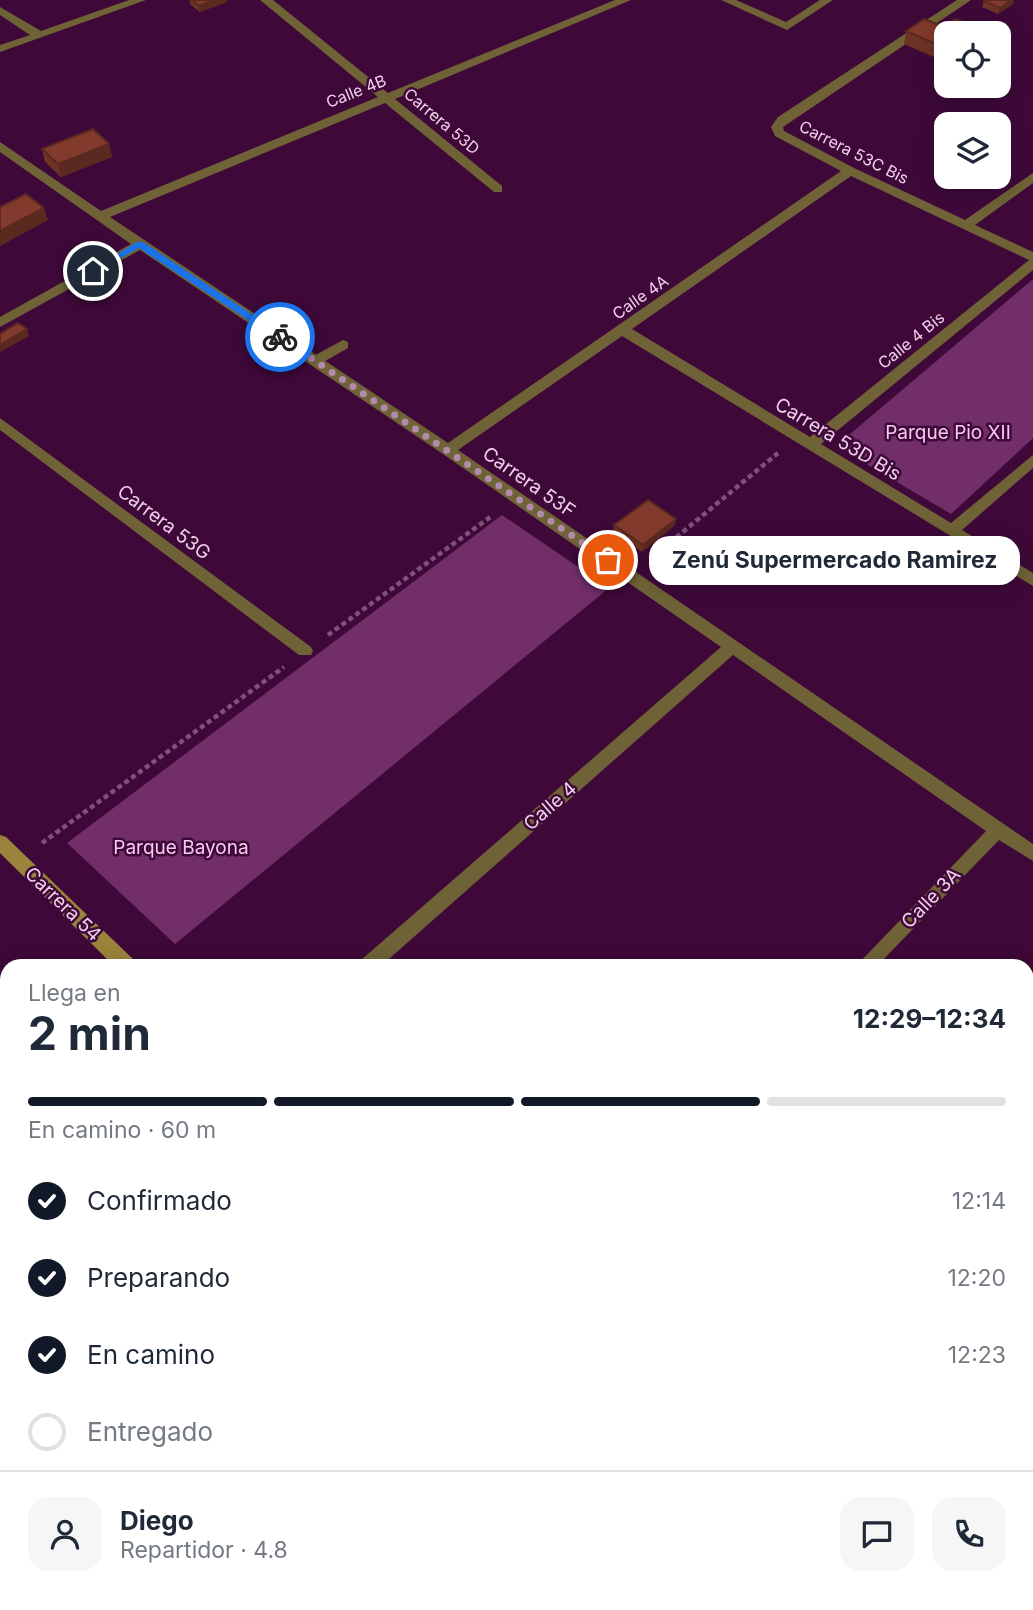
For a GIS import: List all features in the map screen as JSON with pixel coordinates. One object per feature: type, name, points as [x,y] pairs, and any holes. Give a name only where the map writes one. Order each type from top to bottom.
[{"type":"street","points":[[0,49],[140,0]]},
{"type":"street","name":"Carrera 53D","points":[[266,0],[498,189]]},
{"type":"street","name":"Calle 4B","points":[[100,216],[625,0]]},
{"type":"street","points":[[727,0],[787,27],[827,0]]},
{"type":"street","name":"Carrera 53C Bis","points":[[965,0],[782,120],[777,127],[779,133],[850,171],[1033,257]]},
{"type":"street","points":[[0,10],[39,35]]},
{"type":"street","name":"Carrera 53F","points":[[0,146],[140,244],[631,575],[1033,854]]},
{"type":"street","name":"Calle 4A","points":[[448,450],[850,171]]},
{"type":"street","points":[[966,225],[1033,177]]},
{"type":"street","points":[[0,323],[140,244]]},
{"type":"street","name":"Calle 4 Bis","points":[[804,440],[1033,263]]},
{"type":"street","name":"Carrera 53D Bis","points":[[623,330],[1033,580]]},
{"type":"street","points":[[315,360],[343,345]]},
{"type":"street","name":"Carrera 53G","points":[[0,423],[305,651]]},
{"type":"street","points":[[951,531],[1033,460]]},
{"type":"street","name":"Calle 4","points":[[376,959],[732,647]]},
{"type":"street","name":"Calle 3A","points":[[871,959],[998,830]]},
{"type":"street","name":"Carrera 54","points":[[0,842],[120,959]]},
{"type":"path","points":[[631,575],[804,440]]},
{"type":"path","points":[[19,860],[516,498]]},
{"type":"green space","name":"Parque Pio XII","points":[[1033,279],[1033,438],[951,514],[836,446]]},
{"type":"green space","name":"Parque Bayona","points":[[502,515],[609,588],[175,944],[67,843]]},
{"type":"building","points":[[192,0],[215,0],[199,6]]},
{"type":"building","points":[[985,0],[1011,0],[1000,8]]},
{"type":"building","points":[[924,19],[934,23],[934,43],[906,31]]},
{"type":"building","points":[[93,129],[109,144],[58,164],[42,149]]},
{"type":"building","points":[[26,194],[44,208],[0,231],[0,207]]},
{"type":"building","points":[[18,323],[27,329],[0,345],[0,334]]},
{"type":"building","points":[[648,500],[676,519],[643,545],[614,525]]},
{"type":"way so far","points":[[280,337],[608,560]]},
{"type":"place","name":"Zenú Supermercado Ramirez","points":[[608,560]]},
{"type":"route","points":[[93,271],[140,244],[280,337]]}]
